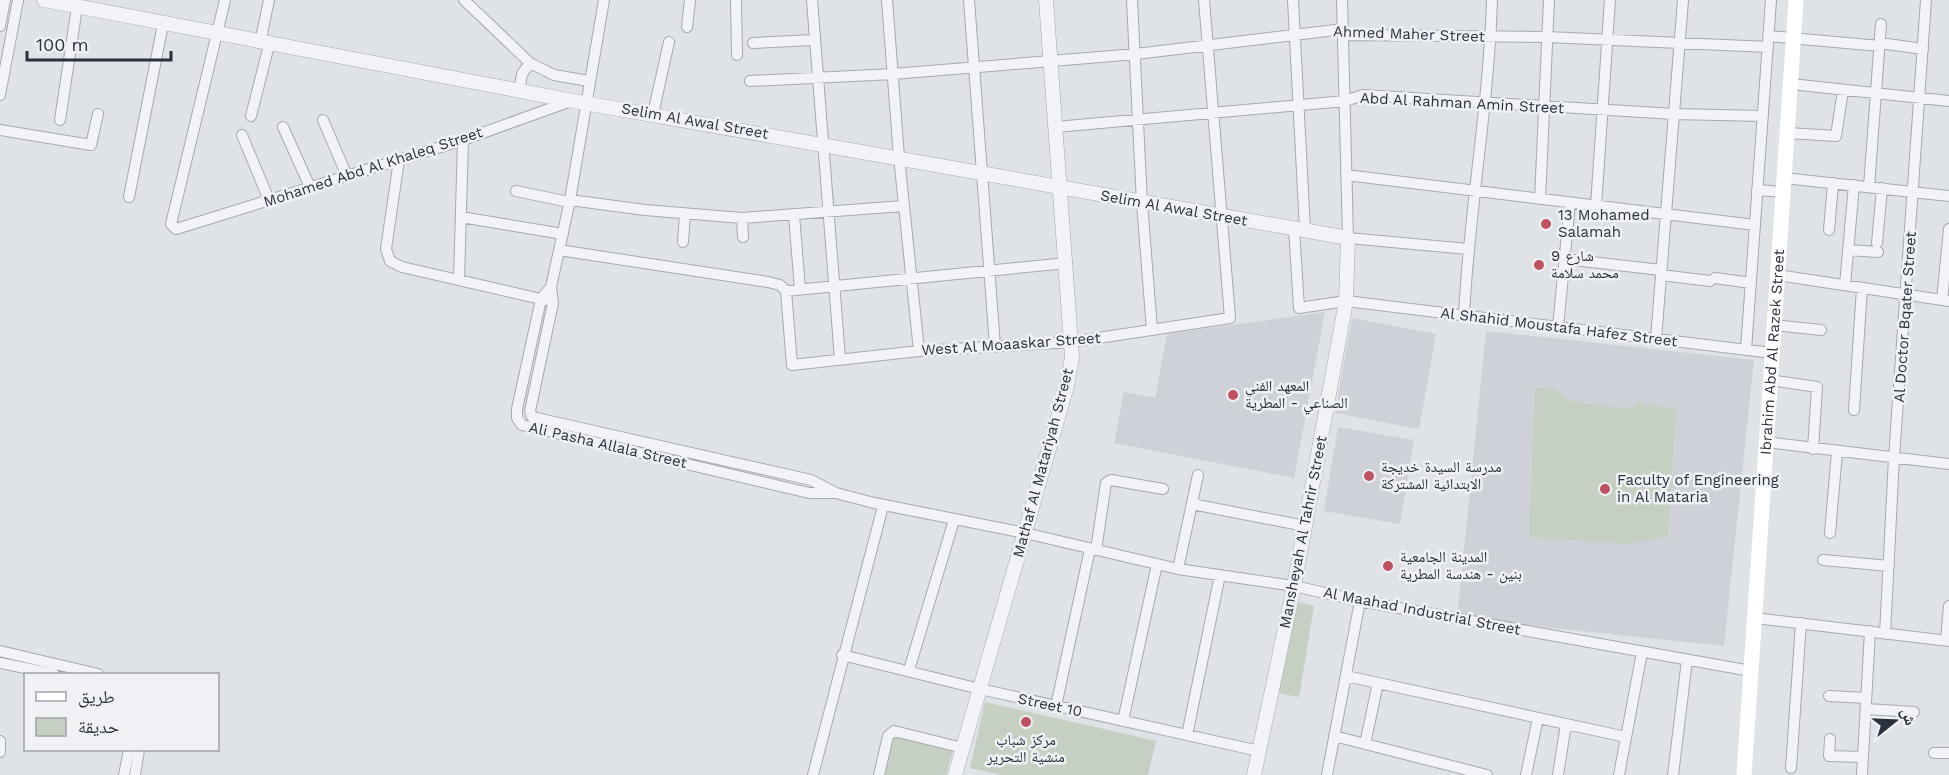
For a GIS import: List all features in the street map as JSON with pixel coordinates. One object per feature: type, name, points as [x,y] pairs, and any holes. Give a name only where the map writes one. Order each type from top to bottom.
[{"type":"main road","name":"Ibrahim Abd Al Razek Street","points":[[1744,775],[1797,0]]},
{"type":"street","points":[[0,26],[5,0]]},
{"type":"street","points":[[0,95],[18,0]]},
{"type":"street","name":"Selim Al Awal Street","points":[[44,0],[264,44],[579,102],[823,143],[1142,203],[1348,238]]},
{"type":"street","points":[[215,34],[225,0]]},
{"type":"street","points":[[251,116],[264,44],[269,0]]},
{"type":"street","points":[[464,0],[530,63],[554,75],[589,81]]},
{"type":"street","name":"Ali Pasha Allala Street","points":[[604,0],[589,81],[579,102],[570,201],[551,287],[553,303],[530,411],[532,417],[811,480],[836,493],[883,506]]},
{"type":"street","points":[[687,27],[690,0]]},
{"type":"street","points":[[735,0],[737,55]]},
{"type":"street","points":[[812,0],[816,79],[840,359]]},
{"type":"street","points":[[887,0],[899,157],[919,351]]},
{"type":"street","points":[[969,0],[995,346]]},
{"type":"street","name":"Mathaf Al Matariyah Street","points":[[955,775],[1068,379],[1072,342],[1046,0]]},
{"type":"street","points":[[1132,0],[1142,203],[1152,330]]},
{"type":"street","points":[[1204,0],[1211,113],[1221,216]]},
{"type":"street","points":[[1293,0],[1300,230],[1299,308],[1346,301]]},
{"type":"street","name":"Mansheyah Al Tahrir Street","points":[[1254,775],[1294,586],[1346,301],[1348,238],[1342,0]]},
{"type":"street","points":[[1464,315],[1468,249],[1491,36],[1492,0]]},
{"type":"street","points":[[1540,199],[1550,0]]},
{"type":"street","points":[[1596,206],[1610,0]]},
{"type":"street","points":[[1656,339],[1683,0]]},
{"type":"street","name":"Ibrahim Abd Al Razek Street","points":[[1746,350],[1771,0]]},
{"type":"street","name":"Al Doctor Bqater Street","points":[[1885,634],[1894,458],[1926,0]]},
{"type":"street","points":[[60,120],[71,4]]},
{"type":"street","points":[[129,197],[163,24]]},
{"type":"street","points":[[1869,187],[1881,24]]},
{"type":"street","name":"Ahmed Maher Street","points":[[750,81],[893,74],[1136,54],[1295,37],[1335,30],[1343,35],[1547,37],[1679,44],[1794,38],[1923,49]]},
{"type":"street","name":"Mohamed Abd Al Khaleq Street","points":[[215,34],[172,227],[176,229],[579,102]]},
{"type":"street","points":[[753,43],[813,40]]},
{"type":"street","points":[[653,114],[669,42]]},
{"type":"street","points":[[519,91],[522,74],[530,63]]},
{"type":"street","points":[[1791,84],[1949,101]]},
{"type":"street","points":[[1787,133],[1836,136],[1843,90]]},
{"type":"street","name":"Abd Al Rahman Amin Street","points":[[1056,127],[1345,101],[1363,94],[1545,107],[1763,116]]},
{"type":"street","points":[[0,130],[91,144],[98,114]]},
{"type":"street","points":[[323,120],[347,176]]},
{"type":"street","points":[[283,127],[310,187]]},
{"type":"street","points":[[242,135],[269,200]]},
{"type":"street","points":[[459,280],[463,140]]},
{"type":"street","points":[[399,160],[386,249],[390,261],[402,267],[553,303]]},
{"type":"street","points":[[1346,175],[1755,225]]},
{"type":"street","points":[[1757,190],[1784,185],[1833,183],[1949,196]]},
{"type":"street","points":[[1829,230],[1833,183]]},
{"type":"street","points":[[1845,285],[1854,185]]},
{"type":"street","points":[[1849,250],[1877,247],[1882,188]]},
{"type":"street","points":[[516,191],[570,201],[742,218],[904,206]]},
{"type":"street","points":[[1558,327],[1570,202]]},
{"type":"street","points":[[682,242],[685,214]]},
{"type":"street","points":[[794,215],[800,289]]},
{"type":"street","name":"West Al Moaaskar Street","points":[[786,291],[792,365],[919,351],[1072,342],[1230,318],[1221,216]]},
{"type":"street","points":[[461,217],[562,234]]},
{"type":"street","points":[[742,218],[743,237]]},
{"type":"street","points":[[1778,275],[1945,300],[1949,229]]},
{"type":"street","points":[[1348,238],[1468,249]]},
{"type":"street","points":[[559,250],[768,282],[780,285],[786,291],[911,276],[1067,263]]},
{"type":"street","points":[[1565,259],[1713,280],[1751,283]]},
{"type":"street","name":"Ali Pasha Allala Street","points":[[551,287],[541,299],[517,409],[517,418],[522,425],[809,493],[836,493]]},
{"type":"street","points":[[1854,410],[1862,288]]},
{"type":"street","name":"Al Shahid Moustafa Hafez Street","points":[[1346,301],[1772,353]]},
{"type":"street","points":[[1774,325],[1821,330]]},
{"type":"street","points":[[529,355],[541,358]]},
{"type":"street","points":[[1770,380],[1816,387],[1813,449]]},
{"type":"street","points":[[1766,442],[1949,464]]},
{"type":"street","points":[[1830,533],[1837,452]]},
{"type":"street","points":[[1178,569],[1198,475]]},
{"type":"street","points":[[1056,706],[1093,550],[1106,483],[1112,480],[1163,489]]},
{"type":"street","points":[[1192,504],[1305,526]]},
{"type":"street","points":[[813,775],[842,655],[883,506]]},
{"type":"street","name":"Al Maahad Industrial Street","points":[[883,506],[1024,533],[1178,569],[1294,586],[1360,601],[1751,671]]},
{"type":"street","points":[[909,670],[954,520]]},
{"type":"street","points":[[1823,560],[1889,566]]},
{"type":"street","points":[[1123,721],[1157,564]]},
{"type":"street","points":[[1187,735],[1220,575]]},
{"type":"street","points":[[1327,775],[1360,601]]},
{"type":"street","points":[[1754,618],[1948,640],[1949,606]]},
{"type":"street","points":[[1791,768],[1801,623]]},
{"type":"street","points":[[1862,775],[1870,632]]},
{"type":"street","points":[[0,651],[90,673]]},
{"type":"street","points":[[1619,775],[1642,652]]},
{"type":"street","name":"Street 10","points":[[842,655],[980,689],[1259,751]]},
{"type":"street","points":[[1673,775],[1687,660]]},
{"type":"street","points":[[0,663],[45,673]]},
{"type":"street","points":[[1346,676],[1626,737]]},
{"type":"street","points":[[1365,744],[1378,683]]},
{"type":"street","points":[[1829,696],[1914,712]]},
{"type":"street","points":[[1526,775],[1538,718]]},
{"type":"street","points":[[1558,775],[1566,724]]},
{"type":"street","points":[[879,775],[888,736],[894,731],[963,748]]},
{"type":"street","points":[[1334,736],[1487,775]]},
{"type":"street","points":[[1830,739],[1829,756],[1863,758]]},
{"type":"street","points":[[0,741],[0,752]]},
{"type":"street","points":[[124,775],[129,751]]},
{"type":"street","points":[[135,775],[140,751]]},
{"type":"street","points":[[1934,753],[1949,753]]},
{"type":"shaded area","name":"المعهد الفني الصناعي - المطرية","points":[[1325,312],[1294,478],[1114,443],[1124,392],[1155,398],[1167,334]]},
{"type":"shaded area","points":[[1352,318],[1436,334],[1419,429],[1335,413]]},
{"type":"shaded area","name":"Faculty of Engineering in Al Mataria","points":[[1486,331],[1754,360],[1724,646],[1457,618]]},
{"type":"shaded area","name":"مدرسة السيدة خديجة الابتدائية المشتركة","points":[[1338,427],[1414,440],[1400,524],[1324,511]]},
{"type":"green space","points":[[1535,387],[1558,391],[1569,401],[1630,409],[1637,402],[1676,409],[1668,536],[1629,544],[1529,537]]},
{"type":"green space","points":[[1298,602],[1314,606],[1299,697],[1277,693]]},
{"type":"green space","name":"مركز شباب منشية التحرير","points":[[985,702],[1156,741],[1148,775],[1001,775],[970,768]]},
{"type":"green space","points":[[893,734],[953,750],[946,775],[884,775]]},
{"type":"place","name":"13 Mohamed Salamah","points":[[1546,224]]},
{"type":"place","name":"9 شارع محمد سلامة","points":[[1539,265]]},
{"type":"place","name":"المعهد الفني الصناعي - المطرية","points":[[1233,395]]},
{"type":"place","name":"مدرسة السيدة خديجة الابتدائية المشتركة","points":[[1369,476]]},
{"type":"place","name":"Faculty of Engineering in Al Mataria","points":[[1605,489]]},
{"type":"place","name":"المدينة الجامعية بنين - هندسة المطرية","points":[[1388,566]]},
{"type":"place","name":"مركز شباب منشية التحرير","points":[[1026,722]]}]
